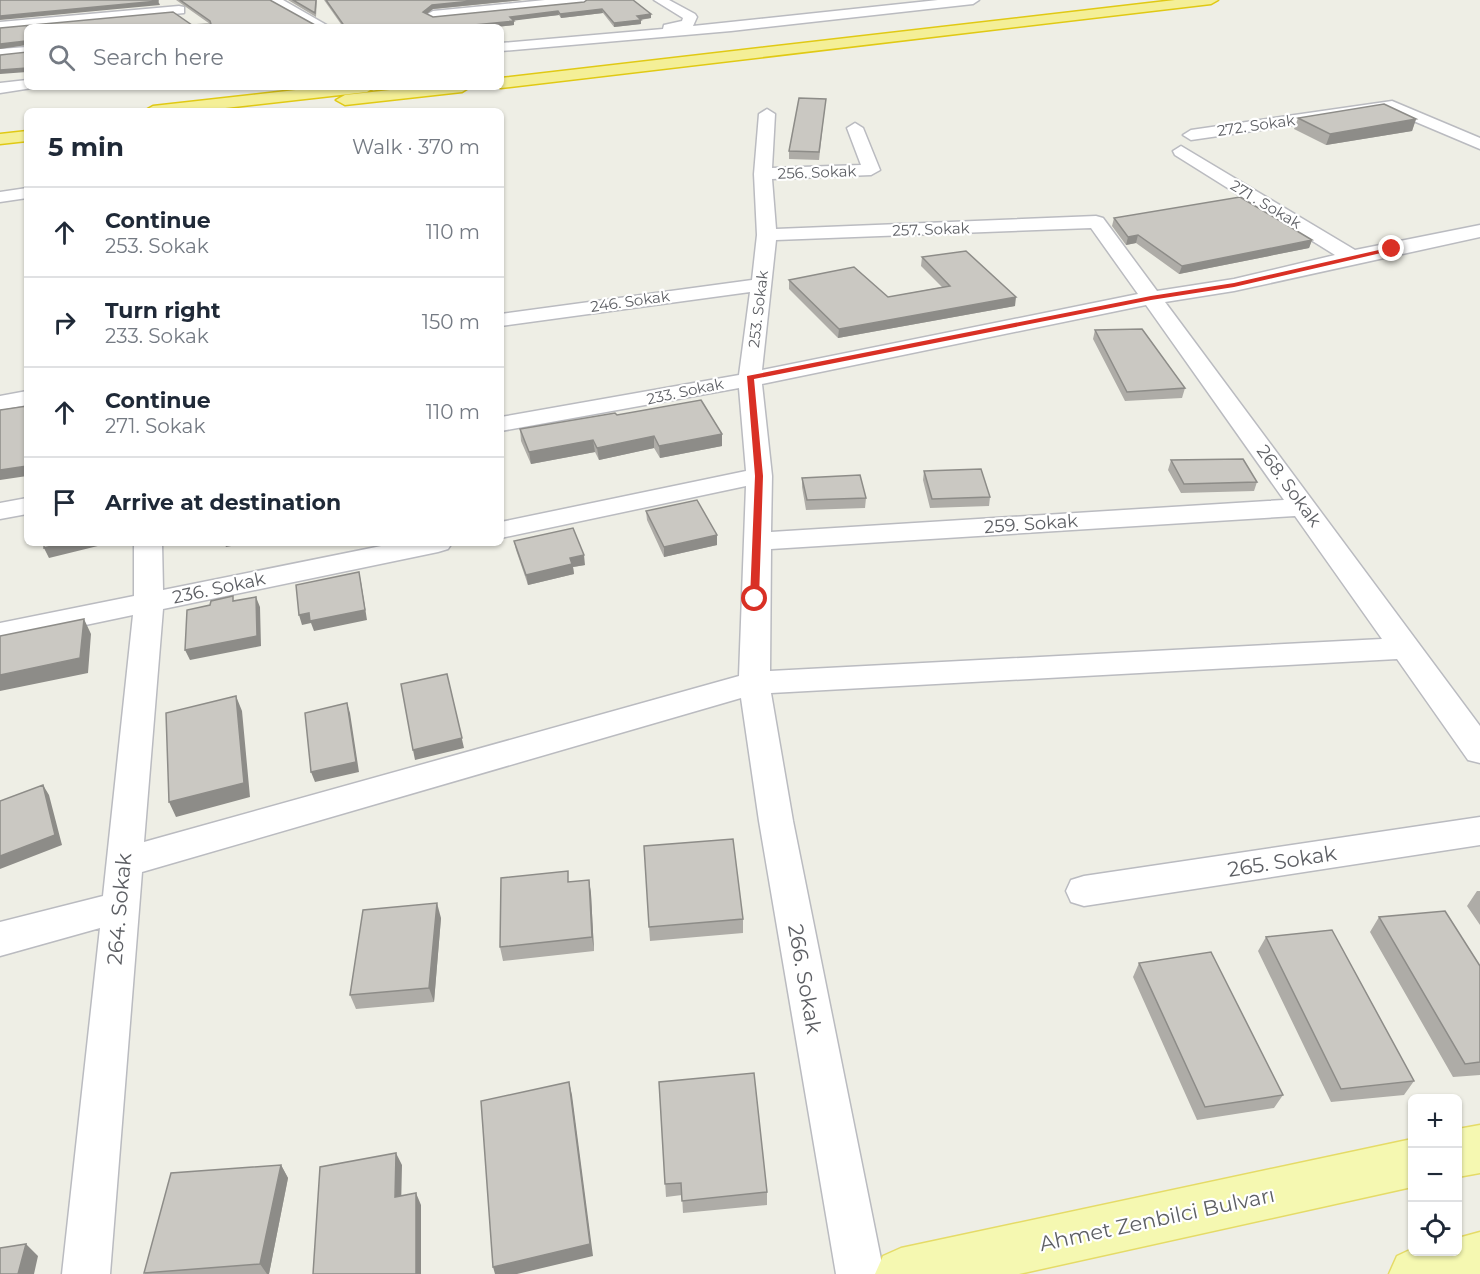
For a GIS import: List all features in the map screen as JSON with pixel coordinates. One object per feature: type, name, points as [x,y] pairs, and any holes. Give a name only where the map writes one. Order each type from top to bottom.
[{"type":"highway","points":[[1120,3],[1138,0]]},
{"type":"highway","points":[[504,72],[1147,0]]},
{"type":"highway","points":[[504,83],[1212,0]]},
{"type":"highway","points":[[180,108],[340,90]]},
{"type":"highway","points":[[276,108],[436,90]]},
{"type":"highway","points":[[0,128],[24,125]]},
{"type":"highway","points":[[0,139],[24,136]]},
{"type":"main road","points":[[1462,1153],[1480,1149]]},
{"type":"main road","name":"Ahmet Zenbilci Bulvarı","points":[[901,1274],[1408,1164]]},
{"type":"main road","points":[[1414,1274],[1480,1258]]},
{"type":"street","points":[[28,24],[183,13],[163,0]]},
{"type":"street","points":[[273,0],[319,24]]},
{"type":"street","points":[[504,37],[584,0]]},
{"type":"street","points":[[439,24],[429,12],[674,28],[688,24],[690,17],[660,0]]},
{"type":"street","points":[[684,0],[731,27]]},
{"type":"street","points":[[836,0],[841,15]]},
{"type":"street","points":[[504,47],[841,15],[880,5],[973,0]]},
{"type":"street","points":[[318,6],[324,24]]},
{"type":"street","points":[[0,26],[24,24]]},
{"type":"street","points":[[0,53],[24,51]]},
{"type":"street","points":[[0,78],[24,75]]},
{"type":"street","points":[[0,88],[24,85]]},
{"type":"street","name":"272. Sokak","points":[[1191,135],[1392,106],[1480,144]]},
{"type":"street","name":"253. Sokak","points":[[754,683],[759,476],[750,378],[767,235],[763,174],[767,114]]},
{"type":"street","name":"256. Sokak","points":[[763,174],[871,170],[855,128]]},
{"type":"street","name":"271 . Sokak","points":[[1181,151],[1352,257]]},
{"type":"street","points":[[0,197],[24,193]]},
{"type":"street","name":"257. Sokak","points":[[767,235],[1096,222]]},
{"type":"street","name":"268. Sokak","points":[[1096,222],[1480,751]]},
{"type":"street","name":"233. Sokak","points":[[504,423],[672,395],[1151,298],[1234,285],[1352,257],[1480,231]]},
{"type":"street","name":"246. Sokak","points":[[504,314],[760,285]]},
{"type":"street","points":[[0,403],[24,399]]},
{"type":"street","points":[[504,529],[759,476]]},
{"type":"street","points":[[0,511],[24,507]]},
{"type":"street","name":"259. Sokak","points":[[758,541],[1305,507]]},
{"type":"street","name":"264. Sokak","points":[[86,1274],[149,603],[148,546]]},
{"type":"street","name":"236. Sokak","points":[[0,633],[424,546]]},
{"type":"street","points":[[123,863],[754,683],[1404,648]]},
{"type":"street","name":"266. Sokak","points":[[754,683],[776,821],[860,1274]]},
{"type":"street","name":"265. Sokak","points":[[1084,891],[1480,831]]},
{"type":"street","points":[[0,939],[120,907]]},
{"type":"building","points":[[0,0],[158,0],[158,1],[0,16]]},
{"type":"building","points":[[180,0],[270,0],[313,24],[211,24]]},
{"type":"building","points":[[293,0],[316,0],[315,13]]},
{"type":"building","points":[[326,0],[482,0],[432,5],[423,12],[433,17],[587,0],[633,0],[651,14],[637,16],[641,20],[614,23],[602,9],[560,14],[558,11],[510,17],[514,21],[484,24],[343,24]]},
{"type":"building","points":[[173,12],[191,24],[43,24]]},
{"type":"building","points":[[24,26],[24,41],[0,44],[0,28]]},
{"type":"building","points":[[24,52],[24,68],[0,70],[0,55]]},
{"type":"building","points":[[799,98],[826,99],[819,152],[789,151]]},
{"type":"building","points":[[1384,104],[1416,119],[1330,134],[1298,118]]},
{"type":"building","points":[[1240,197],[1312,240],[1182,266],[1138,235],[1128,237],[1114,218]]},
{"type":"building","points":[[966,251],[1016,297],[839,329],[789,280],[854,267],[888,297],[950,286],[922,257]]},
{"type":"building","points":[[1142,329],[1185,388],[1127,392],[1095,330]]},
{"type":"building","points":[[701,400],[722,434],[659,446],[654,436],[597,448],[593,440],[529,452],[520,429],[615,413],[617,415]]},
{"type":"building","points":[[24,406],[24,466],[0,470],[0,410]]},
{"type":"building","points":[[1243,459],[1257,482],[1184,484],[1171,460]]},
{"type":"building","points":[[981,469],[990,497],[932,499],[924,471]]},
{"type":"building","points":[[860,475],[866,498],[807,500],[802,478]]},
{"type":"building","points":[[697,500],[717,535],[664,547],[646,511]]},
{"type":"building","points":[[573,528],[584,555],[570,558],[572,564],[526,575],[514,541]]},
{"type":"building","points":[[359,572],[365,610],[310,621],[309,613],[299,615],[296,585]]},
{"type":"building","points":[[233,596],[233,601],[256,597],[257,636],[185,650],[187,610],[210,605],[211,601]]},
{"type":"building","points":[[84,619],[80,658],[0,675],[0,636]]},
{"type":"building","points":[[447,674],[462,738],[413,750],[401,684]]},
{"type":"building","points":[[236,696],[244,783],[169,802],[166,713]]},
{"type":"building","points":[[347,703],[356,762],[311,772],[305,713]]},
{"type":"building","points":[[43,785],[55,835],[0,856],[0,801]]},
{"type":"building","points":[[733,839],[743,919],[649,927],[644,846]]},
{"type":"building","points":[[568,871],[568,882],[589,880],[592,937],[500,947],[501,878]]},
{"type":"building","points":[[437,903],[429,988],[350,995],[363,910]]},
{"type":"building","points":[[1445,911],[1480,966],[1480,1062],[1465,1064],[1379,917]]},
{"type":"building","points":[[1332,930],[1414,1081],[1341,1089],[1266,937]]},
{"type":"building","points":[[1211,952],[1283,1095],[1205,1107],[1139,963]]},
{"type":"building","points":[[754,1073],[767,1192],[682,1201],[681,1183],[665,1184],[659,1082]]},
{"type":"building","points":[[569,1082],[590,1244],[493,1267],[481,1101]]},
{"type":"building","points":[[396,1153],[395,1197],[416,1193],[416,1274],[313,1274],[320,1167]]},
{"type":"building","points":[[281,1165],[260,1264],[144,1273],[171,1173]]},
{"type":"building","points":[[26,1244],[18,1274],[0,1274],[0,1248]]},
{"type":"route","points":[[755,599],[759,476],[750,378],[1151,298],[1234,285],[1392,249]]}]
